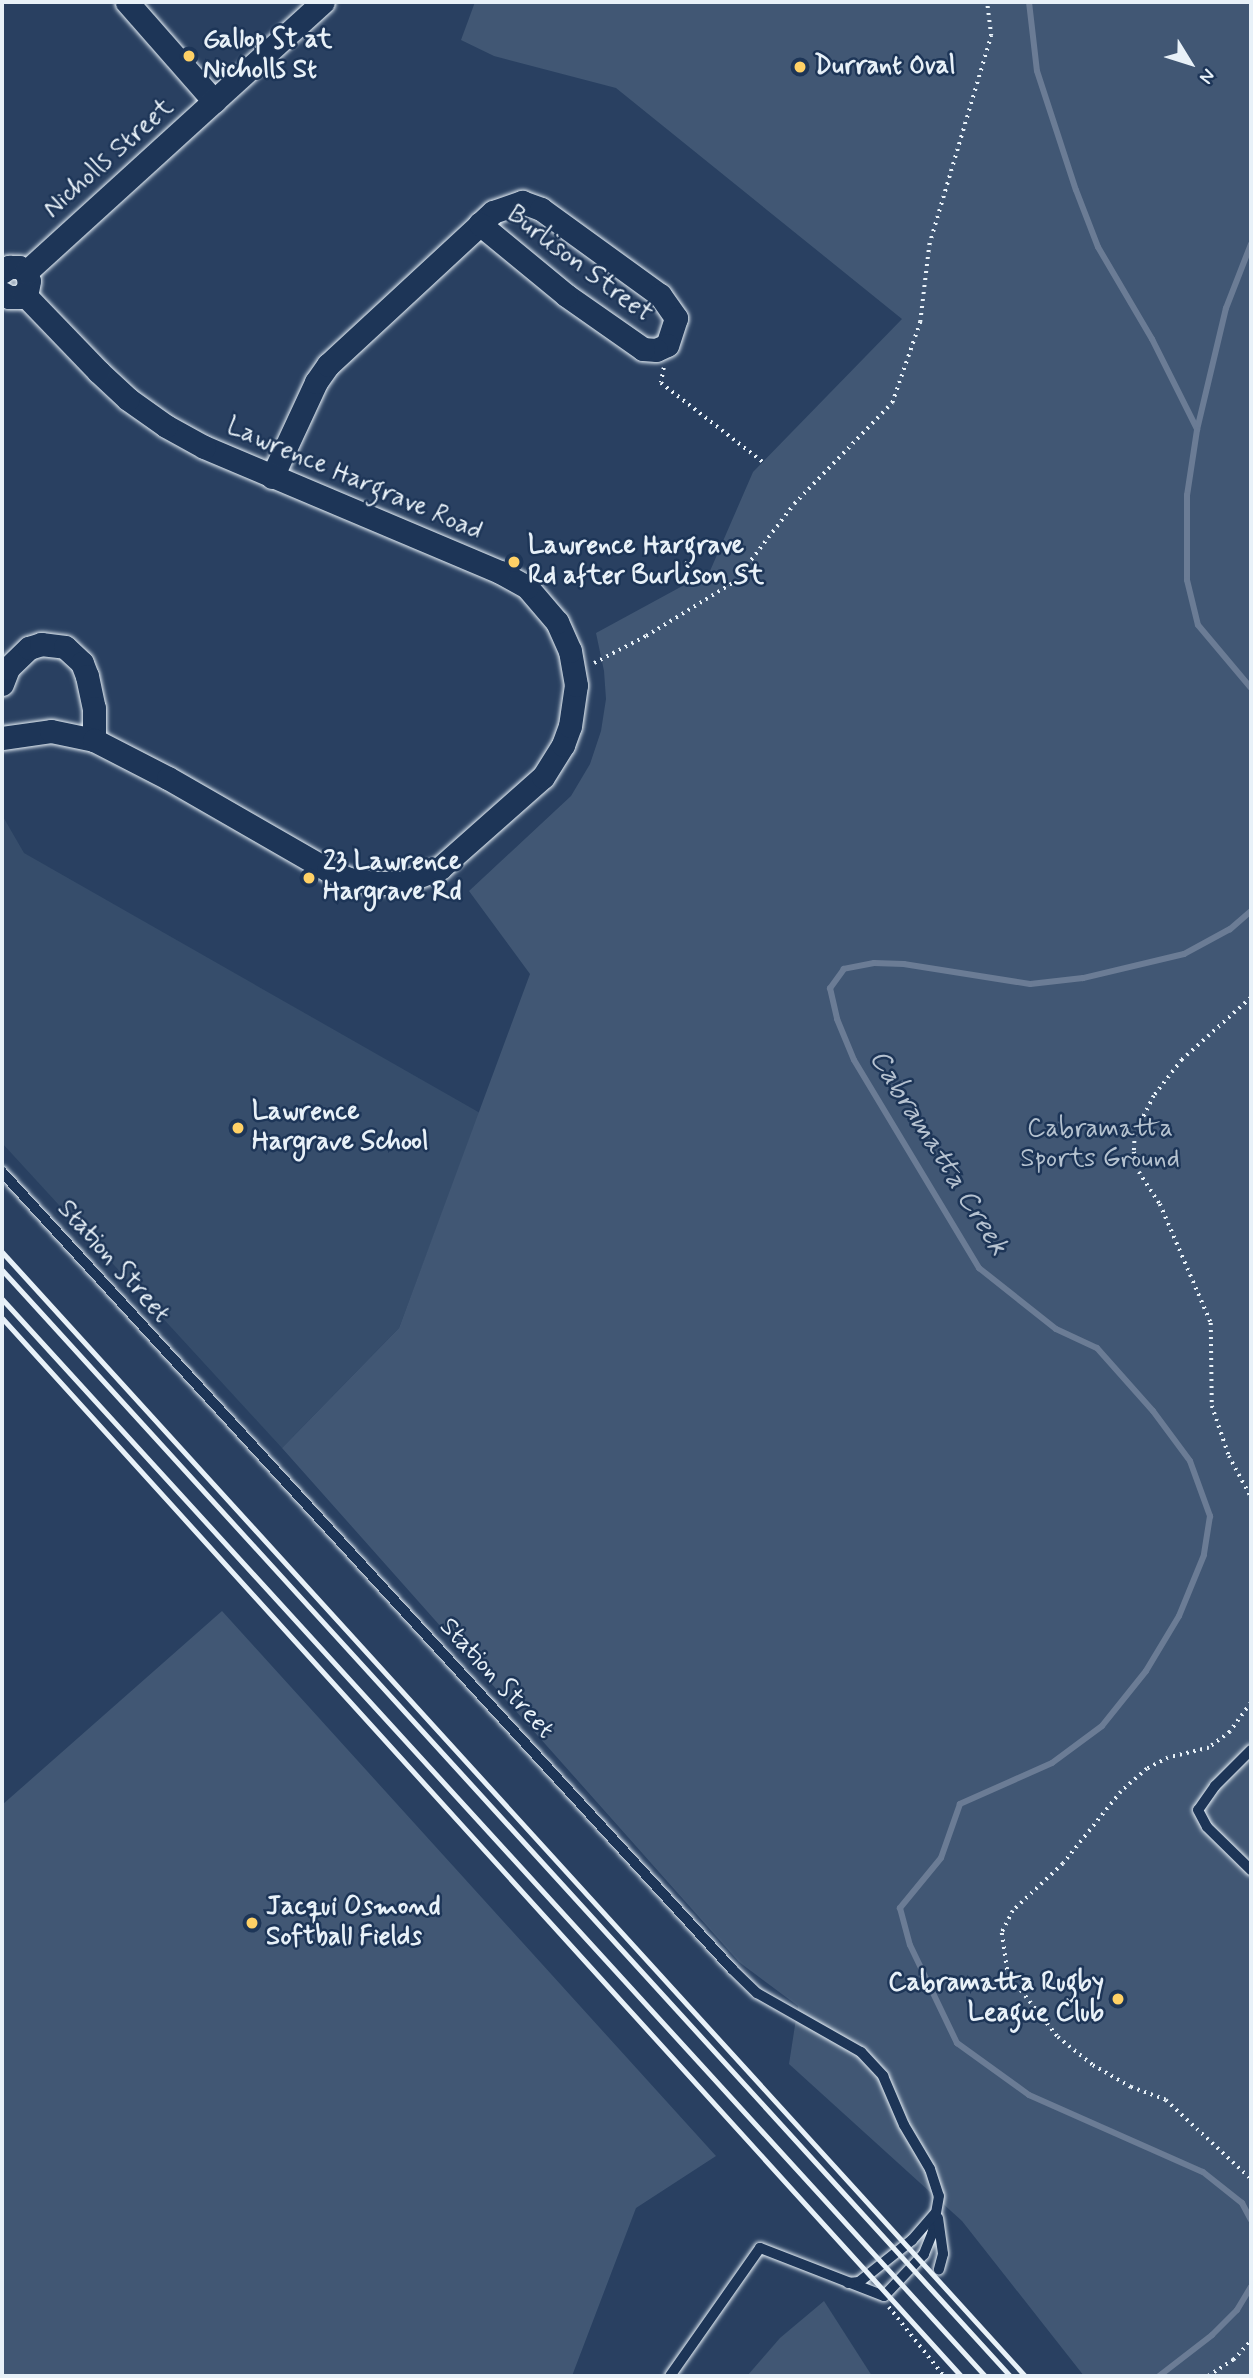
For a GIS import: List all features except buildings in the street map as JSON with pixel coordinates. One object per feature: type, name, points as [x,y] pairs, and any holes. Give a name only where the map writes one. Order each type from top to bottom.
[{"type":"street","points":[[127,2],[214,101]]},
{"type":"street","name":"Nicholls Street","points":[[8,282],[323,2]]},
{"type":"street","name":"Burlison Street","points":[[272,477],[311,392],[328,365],[480,224],[493,212],[522,202],[541,209],[660,295],[676,318],[667,345],[656,349],[643,349],[566,295],[480,224]]},
{"type":"street","name":"Lawrence Hargrave Road","points":[[2,738],[51,731],[94,740],[168,778],[328,870],[362,881],[401,883],[440,868],[543,777],[563,745],[570,726],[576,685],[573,664],[557,622],[527,587],[487,567],[204,447],[146,413],[98,371],[8,282]]},
{"type":"street","points":[[2,684],[8,668],[29,648],[41,644],[65,647],[82,663],[87,676],[94,708],[94,740]]},
{"type":"lane","name":"Station Street","points":[[2,1172],[732,1969],[757,1993],[861,2052],[883,2076],[904,2125],[930,2169],[939,2196],[937,2212],[943,2254],[939,2269]]},
{"type":"lane","points":[[1251,1751],[1215,1786],[1198,1810],[1207,1827],[1251,1870]]},
{"type":"lane","points":[[846,2283],[859,2282],[912,2240],[937,2212]]},
{"type":"lane","points":[[670,2376],[760,2248],[884,2296],[924,2254],[937,2212]]},
{"type":"path","points":[[573,664],[597,662],[734,582],[794,504],[892,403],[920,322],[929,245],[990,36],[987,2]]},
{"type":"path","points":[[667,345],[661,383],[762,462]]},
{"type":"path","points":[[1251,998],[1182,1060],[1154,1096],[1135,1134],[1134,1152],[1139,1172],[1160,1204],[1211,1322],[1212,1406],[1229,1456],[1251,1497]]},
{"type":"path","points":[[1251,1703],[1230,1732],[1209,1748],[1168,1758],[1147,1769],[1121,1792],[1063,1864],[1013,1911],[1002,1933],[1008,1974],[1058,2036],[1093,2065],[1131,2087],[1166,2099],[1184,2113],[1251,2179]]},
{"type":"path","points":[[884,2296],[898,2321],[944,2376]]},
{"type":"path","points":[[1208,2376],[1233,2360],[1251,2341]]},
{"type":"shaded area","name":"Lawrence Hargrave School","points":[[2,815],[24,853],[480,1113],[399,1328],[282,1448],[2,1143]]},
{"type":"green space","name":"Cabramatta Sports Ground","points":[[475,2],[1251,2],[1251,2376],[1084,2376],[962,2221],[789,2064],[798,2006],[739,1962],[282,1448],[399,1328],[530,974],[469,891],[571,796],[590,764],[601,731],[606,699],[604,671],[596,633],[710,571],[753,472],[902,319],[616,88],[494,56],[461,40]]},
{"type":"green space","name":"Jacqui Osmond Softball Fields","points":[[222,1611],[716,2156],[636,2208],[572,2376],[2,2376],[2,1805]]},
{"type":"green space","points":[[824,2301],[872,2376],[747,2376],[780,2338]]},
{"type":"waterway","points":[[1029,2],[1037,71],[1076,190],[1098,247],[1152,339],[1197,429]]},
{"type":"waterway","name":"Cabramatta Creek","points":[[1251,244],[1226,308],[1197,430],[1187,495],[1187,580],[1198,625],[1251,688]]},
{"type":"waterway","name":"Cabramatta Creek","points":[[1251,911],[1230,929],[1184,954],[1083,978],[1030,984],[904,964],[874,963],[844,969],[830,988],[837,1019],[854,1060],[979,1268],[1056,1329],[1097,1348],[1153,1411],[1190,1461],[1210,1516],[1204,1555],[1179,1616],[1146,1671],[1102,1726],[1052,1763],[960,1804],[941,1858],[900,1908],[910,1945],[957,2043],[1029,2095],[1203,2172],[1242,2203],[1251,2220]]},
{"type":"waterway","name":"Cabramatta Creek","points":[[1159,2376],[1212,2335],[1237,2310],[1251,2287]]},
{"type":"railway","points":[[2,1252],[1025,2376]]},
{"type":"railway","points":[[2,1270],[1010,2376]]},
{"type":"railway","points":[[2,1299],[985,2376]]},
{"type":"railway","points":[[2,1318],[961,2376]]},
{"type":"place","name":"Gallop St at Nicholls St","points":[[189,56]]},
{"type":"place","name":"Durrant Oval","points":[[800,67]]},
{"type":"place","name":"Lawrence Hargrave Rd after Burlison St","points":[[514,562]]},
{"type":"place","name":"23 Lawrence Hargrave Rd","points":[[309,878]]},
{"type":"place","name":"Lawrence Hargrave School","points":[[238,1128]]},
{"type":"place","name":"Jacqui Osmond Softball Fields","points":[[252,1923]]},
{"type":"place","name":"Cabramatta Rugby League Club","points":[[1118,1999]]}]
